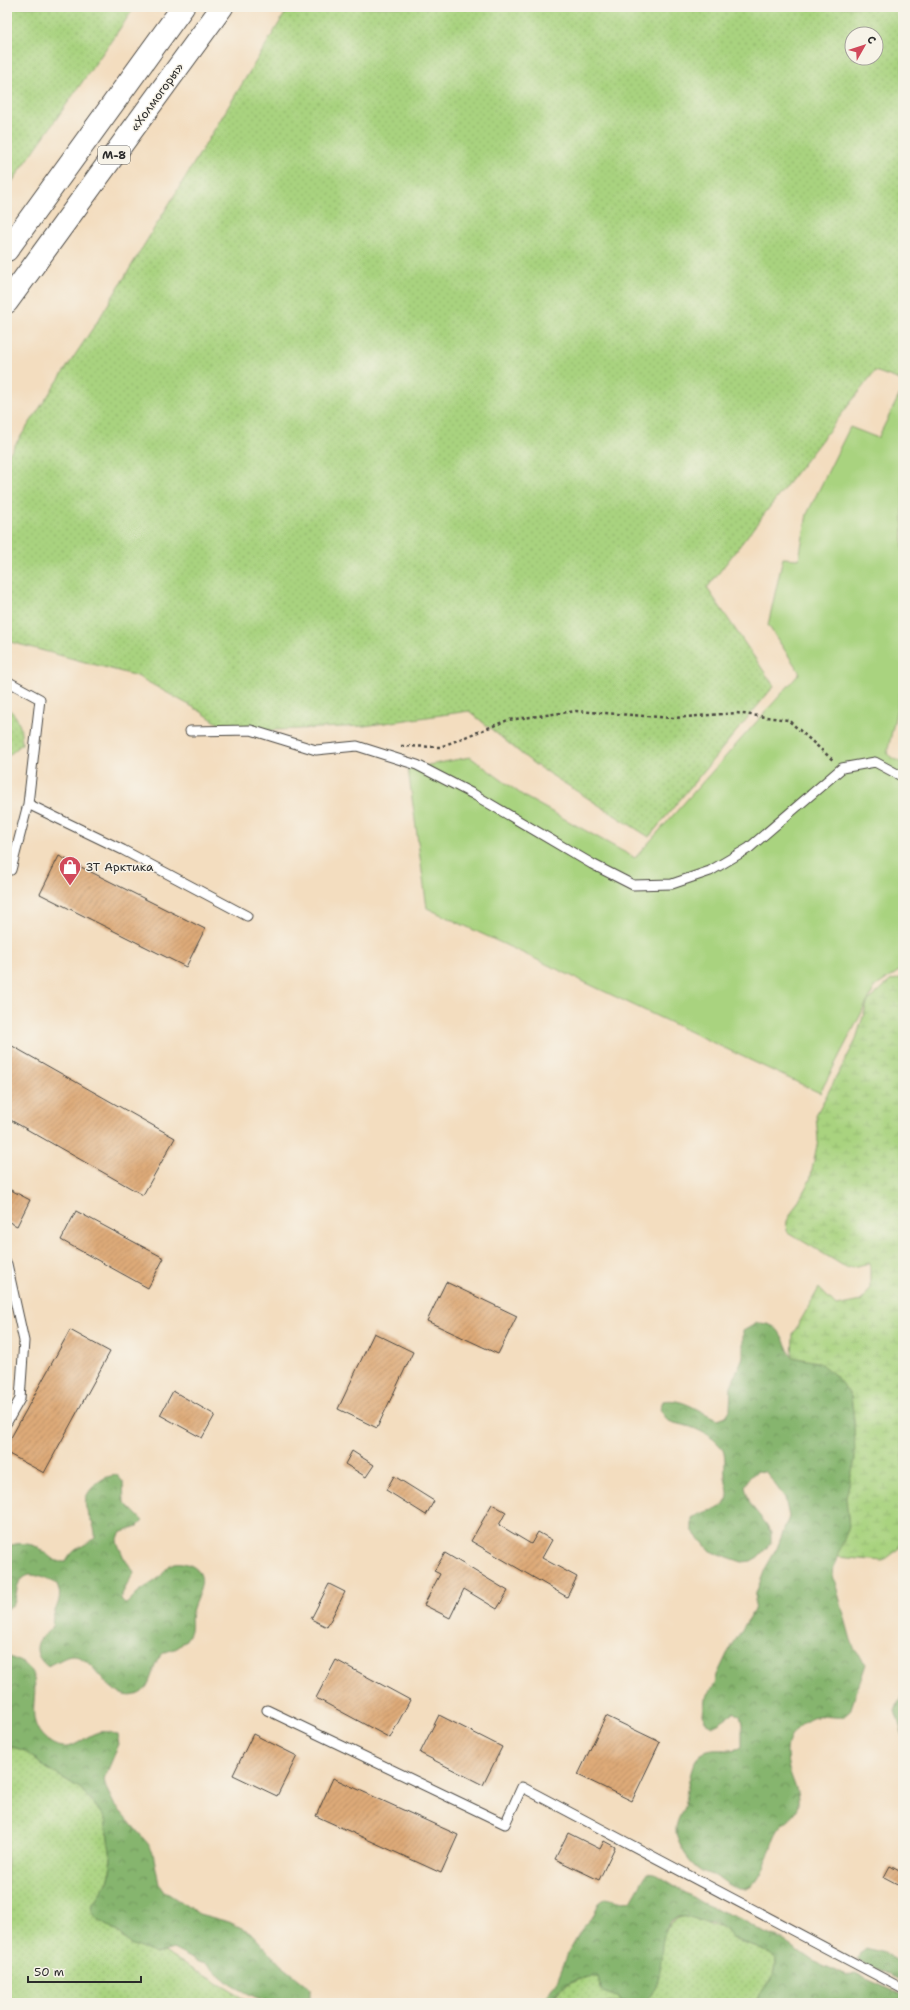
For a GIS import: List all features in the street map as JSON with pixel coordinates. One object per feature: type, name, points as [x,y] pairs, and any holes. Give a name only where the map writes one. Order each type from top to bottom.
[{"type":"highway","name":"М-8","points":[[7,250],[183,7]]},
{"type":"highway","name":"«Холмогоры»","points":[[7,302],[222,7]]},
{"type":"lane","points":[[7,681],[40,698],[28,804],[11,870]]},
{"type":"lane","points":[[190,731],[251,730],[316,750],[357,746],[417,765],[473,794],[592,864],[633,885],[672,884],[710,871],[749,848],[842,768],[875,762],[903,777]]},
{"type":"lane","points":[[28,804],[123,850],[247,916]]},
{"type":"lane","points":[[7,1264],[24,1341],[20,1399],[7,1422]]},
{"type":"lane","points":[[267,1710],[505,1824],[522,1787],[903,1989]]},
{"type":"path","points":[[395,746],[440,747],[508,720],[576,711],[673,718],[736,713],[788,720],[842,768]]},
{"type":"green space","points":[[7,7],[135,7],[7,189]]},
{"type":"green space","points":[[289,7],[903,7],[903,381],[875,371],[707,588],[774,686],[649,837],[534,764],[469,711],[364,726],[230,732],[200,711],[137,676],[7,641],[7,457],[99,319]]},
{"type":"green space","points":[[903,388],[903,681],[887,754],[903,764],[903,966],[899,971],[875,987],[820,1093],[427,908],[408,769],[470,757],[525,797],[635,858],[800,673],[768,625],[783,558],[799,559],[807,514],[850,427],[878,438]]},
{"type":"green space","points":[[7,708],[15,715],[19,723],[22,744],[7,757]]},
{"type":"green space","points":[[903,977],[903,1426],[901,1439],[903,1450],[903,1534],[899,1549],[883,1561],[837,1557],[849,1527],[846,1498],[855,1459],[854,1419],[851,1396],[835,1375],[818,1362],[792,1357],[793,1334],[819,1288],[836,1306],[861,1301],[870,1289],[870,1263],[847,1268],[786,1231],[787,1221],[810,1180],[818,1140],[816,1115],[855,1042],[868,1001],[890,981]]},
{"type":"green space","points":[[757,1323],[766,1324],[777,1329],[792,1357],[818,1362],[835,1375],[851,1396],[854,1419],[855,1459],[846,1498],[849,1527],[834,1566],[833,1575],[851,1640],[855,1650],[866,1664],[850,1711],[843,1717],[822,1716],[812,1718],[800,1726],[791,1736],[787,1759],[798,1796],[798,1804],[792,1817],[782,1825],[777,1832],[760,1876],[754,1884],[748,1888],[740,1889],[702,1871],[693,1864],[679,1843],[676,1828],[684,1805],[691,1772],[697,1758],[708,1751],[731,1750],[742,1747],[742,1724],[740,1716],[734,1712],[712,1726],[705,1722],[703,1714],[705,1699],[715,1684],[717,1675],[727,1654],[754,1610],[756,1593],[765,1569],[777,1548],[789,1517],[785,1498],[766,1472],[757,1471],[749,1478],[745,1486],[750,1504],[767,1525],[771,1533],[771,1543],[758,1557],[751,1561],[742,1562],[710,1551],[692,1530],[692,1519],[696,1516],[721,1507],[728,1497],[724,1453],[722,1448],[714,1440],[703,1432],[692,1427],[669,1421],[660,1409],[663,1401],[670,1400],[684,1403],[718,1419],[726,1416],[730,1410],[731,1386],[743,1357],[743,1331]]},
{"type":"green space","points":[[117,1475],[123,1482],[124,1502],[143,1521],[137,1527],[120,1533],[117,1542],[124,1558],[134,1572],[120,1598],[126,1604],[137,1593],[161,1576],[168,1567],[174,1563],[183,1563],[192,1566],[198,1571],[202,1581],[192,1612],[190,1633],[184,1642],[178,1647],[161,1655],[156,1663],[148,1685],[141,1693],[126,1696],[109,1686],[87,1662],[80,1657],[69,1656],[47,1666],[39,1657],[37,1646],[41,1638],[52,1627],[53,1617],[58,1605],[59,1589],[57,1584],[41,1577],[30,1575],[25,1576],[21,1579],[18,1585],[14,1604],[7,1609],[7,1548],[16,1544],[32,1545],[39,1548],[56,1561],[66,1562],[72,1553],[95,1538],[95,1531],[86,1506],[88,1493],[102,1480],[107,1477]]},
{"type":"green space","points":[[10,1657],[27,1666],[32,1674],[35,1683],[35,1722],[39,1731],[47,1740],[57,1746],[66,1747],[74,1745],[98,1732],[107,1732],[117,1735],[119,1744],[104,1779],[106,1788],[114,1804],[149,1845],[153,1853],[159,1884],[164,1891],[199,1914],[229,1922],[250,1932],[281,1965],[310,1988],[310,1997],[305,2003],[273,2003],[255,1997],[230,1984],[206,1964],[198,1962],[173,1949],[156,1954],[130,1944],[119,1933],[97,1918],[92,1912],[93,1904],[108,1882],[110,1874],[111,1857],[105,1819],[80,1788],[43,1766],[25,1751],[7,1745],[7,1712],[10,1708],[7,1701],[7,1658]]},
{"type":"green space","points":[[903,1691],[903,1736],[895,1711]]},
{"type":"green space","points":[[7,1745],[25,1751],[43,1766],[80,1788],[105,1819],[111,1857],[110,1874],[108,1882],[93,1904],[97,1918],[119,1933],[124,1939],[156,1954],[164,1952],[252,2003],[7,2003]]},
{"type":"green space","points":[[647,1873],[655,1874],[702,1903],[743,1920],[758,1930],[783,1940],[813,1961],[847,1976],[855,1974],[903,1995],[903,2003],[758,2003],[759,1997],[774,1974],[776,1960],[767,1952],[756,1946],[732,1938],[727,1931],[719,1925],[686,1917],[676,1918],[669,1923],[665,1931],[658,1980],[652,1994],[644,2003],[622,2003],[618,1997],[602,1992],[598,1977],[588,1977],[572,1982],[562,1988],[556,1995],[553,2003],[542,2003],[558,1979],[569,1951],[581,1930],[592,1918],[599,1903],[606,1898],[623,1902],[631,1901]]},
{"type":"green space","points":[[689,1916],[705,1923],[720,1926],[729,1933],[732,1938],[762,1949],[776,1960],[771,1980],[759,1997],[758,2003],[644,2003],[652,1992],[657,1980],[660,1952],[667,1927],[675,1920]]},
{"type":"green space","points":[[866,1948],[884,1953],[903,1964],[903,1981],[857,1960],[860,1953]]},
{"type":"green space","points":[[589,1976],[598,1977],[602,1992],[618,1997],[622,2003],[553,2003],[563,1988]]},
{"type":"building","points":[[59,856],[205,929],[186,967],[40,894]]},
{"type":"building","points":[[7,1043],[175,1138],[143,1195],[7,1118]]},
{"type":"building","points":[[7,1188],[30,1200],[17,1226],[7,1221]]},
{"type":"building","points":[[76,1211],[164,1258],[148,1288],[61,1240]]},
{"type":"building","points":[[446,1282],[517,1316],[498,1354],[427,1321]]},
{"type":"building","points":[[70,1330],[110,1352],[44,1473],[7,1453],[7,1445]]},
{"type":"building","points":[[374,1333],[413,1352],[377,1428],[338,1409]]},
{"type":"building","points":[[173,1391],[215,1415],[202,1438],[160,1415]]},
{"type":"building","points":[[352,1451],[374,1465],[366,1477],[345,1464]]},
{"type":"building","points":[[394,1476],[434,1501],[426,1515],[386,1490]]},
{"type":"building","points":[[492,1504],[506,1512],[499,1525],[531,1544],[538,1532],[552,1540],[542,1558],[577,1577],[567,1597],[471,1541]]},
{"type":"building","points":[[445,1553],[508,1591],[497,1609],[464,1589],[450,1618],[424,1605],[440,1574],[434,1571]]},
{"type":"building","points":[[329,1584],[345,1592],[327,1627],[311,1619]]},
{"type":"building","points":[[336,1660],[410,1700],[390,1738],[316,1698]]},
{"type":"building","points":[[439,1715],[502,1747],[483,1785],[420,1753]]},
{"type":"building","points":[[606,1716],[660,1742],[632,1801],[578,1775]]},
{"type":"building","points":[[253,1734],[297,1756],[277,1796],[233,1775]]},
{"type":"building","points":[[333,1778],[458,1835],[441,1873],[316,1816]]},
{"type":"building","points":[[568,1833],[600,1849],[604,1841],[615,1847],[599,1880],[555,1859]]},
{"type":"building","points":[[890,1866],[903,1873],[903,1887],[884,1877]]},
{"type":"place","name":"ЗТ Арктика","points":[[70,886]]}]
